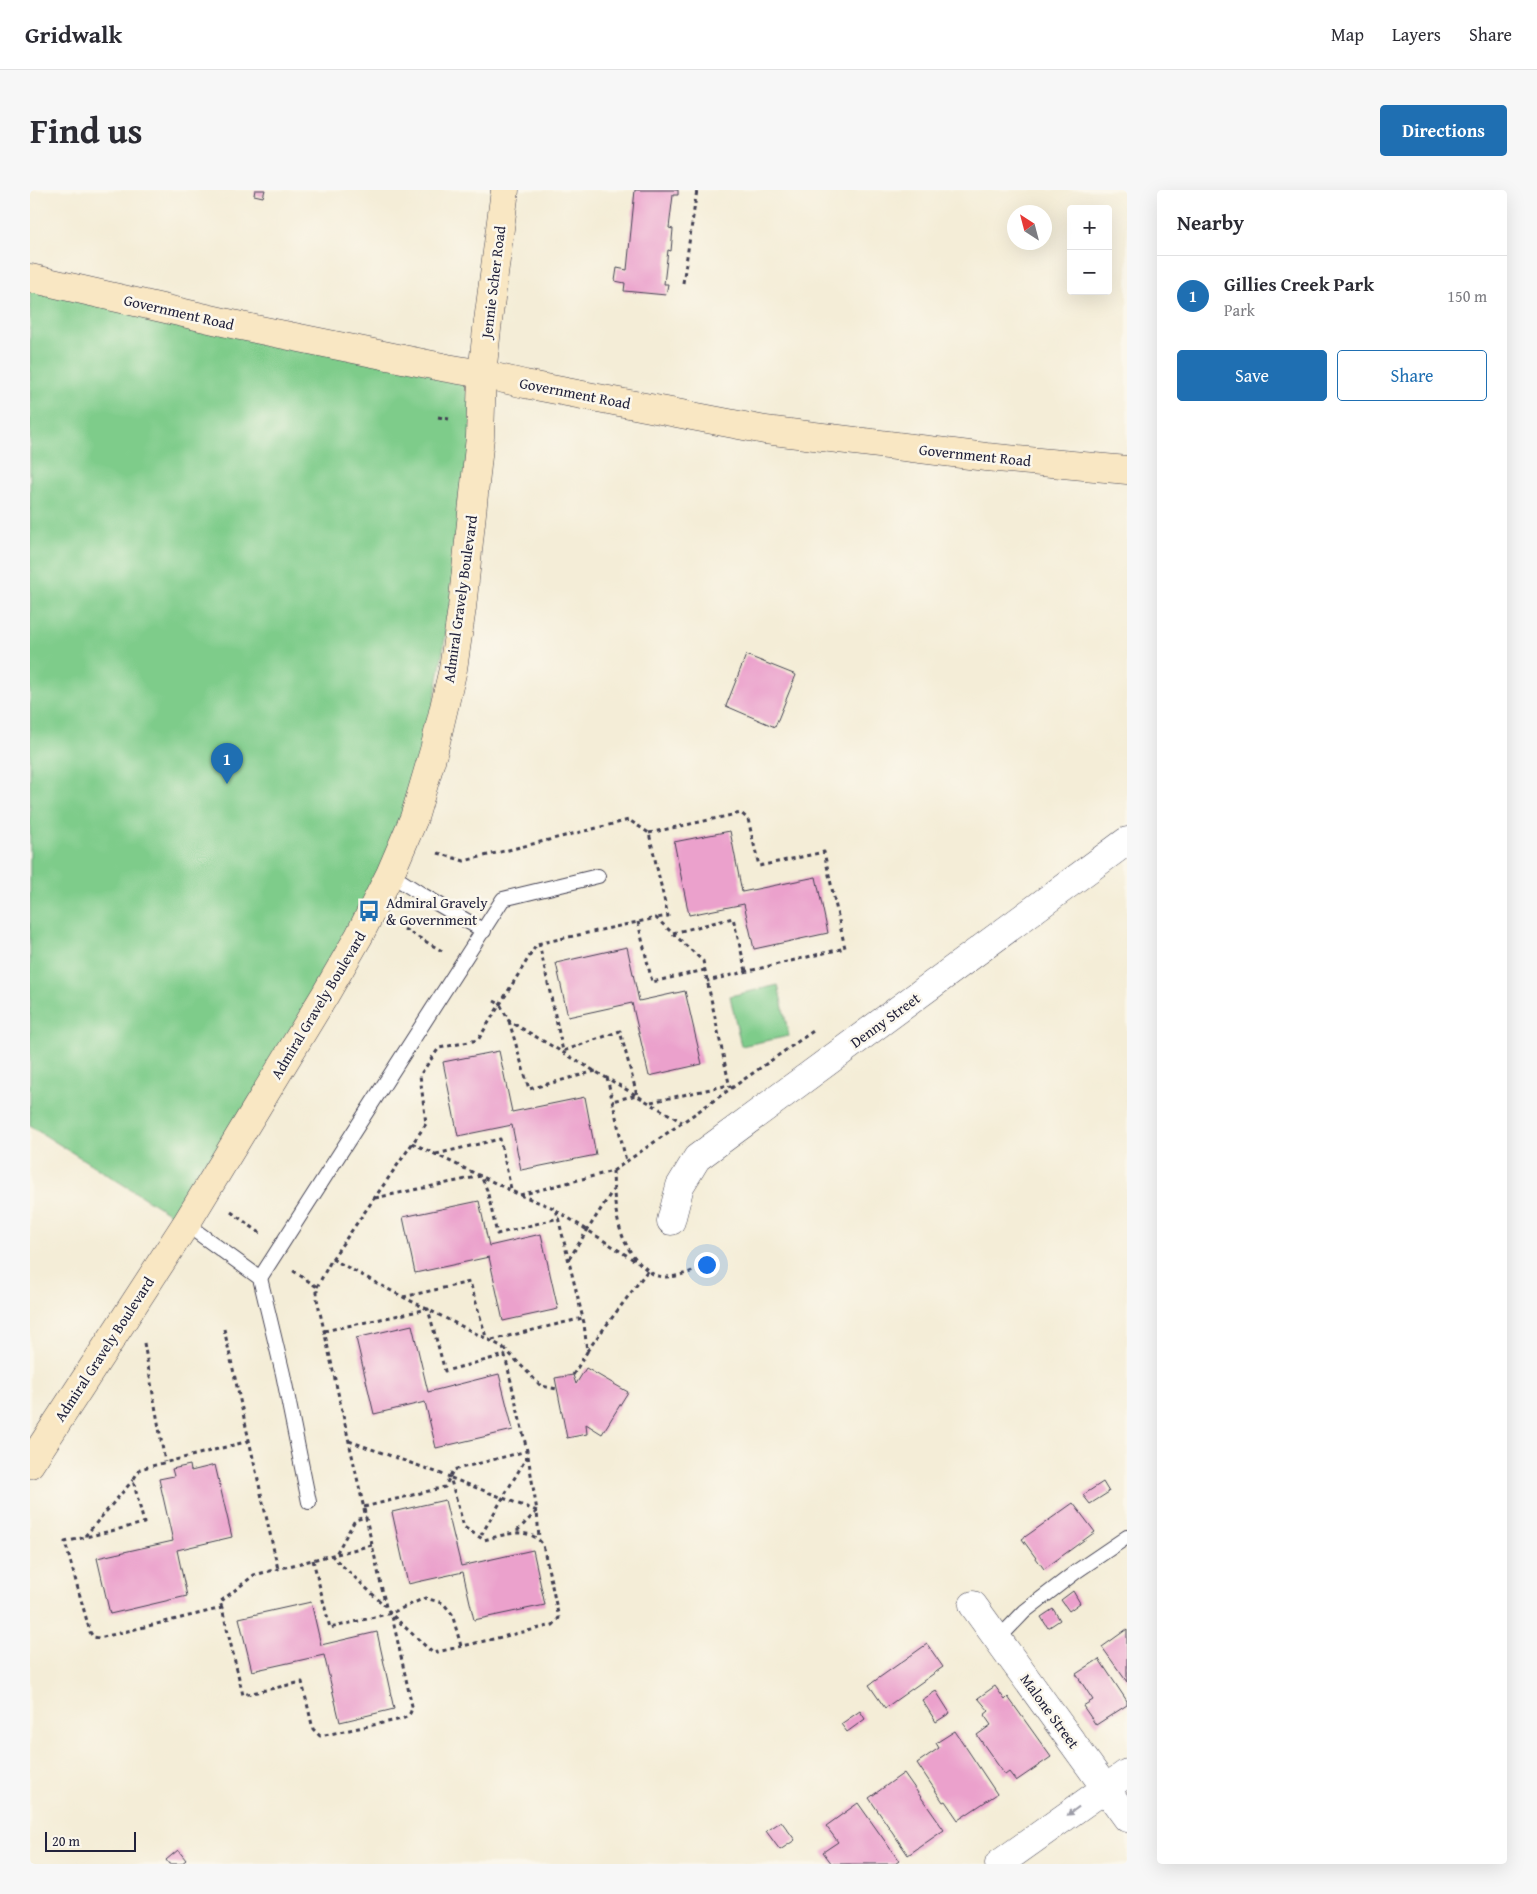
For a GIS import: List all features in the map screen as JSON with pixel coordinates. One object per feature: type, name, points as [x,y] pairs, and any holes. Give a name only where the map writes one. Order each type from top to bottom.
[{"type":"street","name":"Jennie Scher Road","points":[[482,374],[505,190]]},
{"type":"street","name":"Government Road","points":[[34,282],[525,384],[765,430],[986,457],[1127,470]]},
{"type":"street","name":"Admiral Gravely Boulevard","points":[[30,1464],[186,1224],[325,995],[360,936],[414,818],[434,750],[453,669],[462,608],[480,437],[482,374]]},
{"type":"street","name":"Denny Street","points":[[671,1220],[680,1186],[697,1158],[1127,841]]},
{"type":"street","name":"Malone Street","points":[[973,1605],[998,1639],[1116,1780],[1127,1818]]},
{"type":"street","points":[[999,1864],[1116,1780]]},
{"type":"lane","points":[[390,874],[484,931]]},
{"type":"lane","points":[[260,1278],[503,899],[598,876]]},
{"type":"lane","points":[[186,1224],[260,1278],[283,1374],[309,1502]]},
{"type":"lane","points":[[998,1639],[1025,1611],[1077,1571],[1127,1538]]},
{"type":"path","points":[[683,283],[697,190]]},
{"type":"path","points":[[438,417],[449,419]]},
{"type":"path","points":[[648,833],[741,813],[748,818],[759,866],[824,852],[844,948],[707,981]]},
{"type":"path","points":[[386,1607],[317,1299],[317,1287],[332,1259],[426,1124],[420,1075],[438,1048],[478,1040],[539,943],[668,916],[648,833],[629,820],[464,861],[438,853]]},
{"type":"path","points":[[656,918],[703,962],[729,1086]]},
{"type":"path","points":[[672,933],[733,918],[746,972]]},
{"type":"path","points":[[638,922],[652,982],[705,970]]},
{"type":"path","points":[[404,929],[430,944]]},
{"type":"path","points":[[539,943],[563,1051]]},
{"type":"path","points":[[494,1001],[500,1004],[509,1021],[529,1089],[596,1071]]},
{"type":"path","points":[[509,1021],[651,1102],[682,1122]]},
{"type":"path","points":[[520,1194],[613,1171],[729,1086],[816,1029]]},
{"type":"path","points":[[563,1051],[620,1032],[637,1095]]},
{"type":"path","points":[[606,1076],[626,1161]]},
{"type":"path","points":[[651,1102],[729,1086]]},
{"type":"path","points":[[612,1101],[637,1095]]},
{"type":"path","points":[[436,1154],[500,1140],[511,1189]]},
{"type":"path","points":[[412,1143],[556,1209],[656,1276],[673,1276],[696,1270]]},
{"type":"path","points":[[613,1171],[615,1209],[624,1240],[639,1263]]},
{"type":"path","points":[[375,1198],[481,1176]]},
{"type":"path","points":[[481,1176],[497,1234],[559,1218]]},
{"type":"path","points":[[569,1259],[614,1190]]},
{"type":"path","points":[[556,1209],[583,1318],[586,1352]]},
{"type":"path","points":[[232,1212],[267,1238]]},
{"type":"path","points":[[332,1259],[403,1297],[491,1340],[503,1347],[541,1386],[557,1389]]},
{"type":"path","points":[[290,1269],[317,1287]]},
{"type":"path","points":[[573,1375],[586,1352],[648,1270]]},
{"type":"path","points":[[403,1297],[470,1282],[486,1338]]},
{"type":"path","points":[[324,1331],[428,1309]]},
{"type":"path","points":[[428,1309],[445,1371],[505,1355]]},
{"type":"path","points":[[491,1340],[583,1318]]},
{"type":"path","points":[[224,1329],[278,1569]]},
{"type":"path","points":[[144,1343],[165,1462]]},
{"type":"path","points":[[331,1555],[433,1653],[553,1625],[559,1618],[543,1545],[539,1539],[537,1511],[527,1453],[503,1347]]},
{"type":"path","points":[[85,1536],[133,1480],[140,1469],[249,1441]]},
{"type":"path","points":[[349,1441],[450,1477],[537,1511]]},
{"type":"path","points":[[364,1507],[445,1487],[453,1470],[527,1453]]},
{"type":"path","points":[[480,1537],[527,1453]]},
{"type":"path","points":[[450,1477],[464,1527],[484,1540],[517,1531],[537,1511]]},
{"type":"path","points":[[133,1480],[144,1523],[65,1542],[93,1637],[99,1638],[222,1608]]},
{"type":"path","points":[[336,1554],[355,1520],[366,1517]]},
{"type":"path","points":[[517,1531],[539,1539]]},
{"type":"path","points":[[372,1545],[254,1575],[220,1602],[243,1694],[302,1682],[313,1729],[320,1736],[402,1719],[408,1716],[412,1706],[392,1614]]},
{"type":"path","points":[[313,1560],[330,1628],[392,1614],[425,1598],[444,1603],[452,1614],[462,1646]]},
{"type":"green space","points":[[30,278],[482,374],[480,437],[414,818],[186,1224],[30,1126]]},
{"type":"green space","points":[[778,985],[789,1036],[741,1046],[730,996]]},
{"type":"building","points":[[255,190],[265,190],[263,197],[254,195]]},
{"type":"building","points":[[635,190],[678,190],[678,195],[673,195],[669,228],[673,229],[671,251],[668,250],[664,284],[668,284],[666,295],[624,291],[625,283],[615,281],[617,268],[627,270]]},
{"type":"building","points":[[746,655],[796,675],[775,727],[726,706]]},
{"type":"building","points":[[730,831],[742,892],[816,877],[828,933],[754,949],[744,904],[689,915],[674,842]]},
{"type":"building","points":[[627,947],[639,1001],[685,991],[702,1064],[649,1076],[632,1003],[568,1017],[556,963]]},
{"type":"building","points":[[499,1051],[512,1112],[585,1097],[596,1155],[521,1170],[512,1125],[458,1136],[443,1062]]},
{"type":"building","points":[[479,1201],[489,1246],[541,1234],[558,1309],[503,1321],[489,1257],[415,1273],[403,1217]]},
{"type":"building","points":[[412,1325],[428,1392],[499,1374],[513,1430],[436,1448],[425,1402],[374,1414],[356,1338]]},
{"type":"building","points":[[586,1368],[628,1392],[602,1434],[586,1424],[587,1434],[567,1438],[555,1378],[573,1375],[576,1384]]},
{"type":"building","points":[[190,1465],[191,1471],[215,1465],[232,1537],[177,1550],[187,1596],[110,1614],[97,1558],[173,1541],[159,1479],[174,1476],[172,1469]]},
{"type":"building","points":[[1103,1482],[1109,1492],[1090,1504],[1083,1495]]},
{"type":"building","points":[[445,1500],[461,1566],[533,1550],[545,1605],[474,1620],[463,1572],[408,1584],[392,1512]]},
{"type":"building","points":[[1073,1503],[1095,1532],[1044,1569],[1022,1539]]},
{"type":"building","points":[[1073,1591],[1080,1603],[1069,1611],[1061,1600]]},
{"type":"building","points":[[311,1602],[321,1645],[377,1632],[394,1709],[340,1722],[324,1655],[252,1671],[239,1618]]},
{"type":"building","points":[[1053,1609],[1060,1620],[1048,1628],[1041,1617]]},
{"type":"building","points":[[1127,1629],[1127,1682],[1102,1647]]},
{"type":"building","points":[[927,1644],[943,1667],[885,1708],[869,1685]]},
{"type":"building","points":[[1099,1659],[1127,1701],[1127,1705],[1096,1725],[1083,1706],[1093,1700],[1076,1674]]},
{"type":"building","points":[[995,1686],[1005,1700],[1008,1697],[1051,1757],[1016,1781],[1009,1772],[1005,1775],[977,1735],[991,1725],[984,1715],[989,1711],[978,1698]]},
{"type":"building","points":[[936,1691],[950,1713],[936,1722],[922,1700]]},
{"type":"building","points":[[860,1711],[865,1719],[847,1732],[841,1724]]},
{"type":"building","points":[[955,1731],[997,1794],[958,1820],[945,1801],[943,1802],[917,1763],[939,1748],[936,1743]]},
{"type":"building","points":[[904,1773],[944,1830],[908,1855],[869,1798]]},
{"type":"building","points":[[858,1803],[899,1861],[895,1864],[832,1864],[823,1852],[838,1842],[826,1826]]},
{"type":"building","points":[[781,1821],[795,1840],[780,1850],[766,1831]]},
{"type":"building","points":[[178,1850],[186,1860],[181,1864],[169,1864],[166,1860]]},
{"type":"place","name":"Gillies Creek Park","points":[[227,784]]},
{"type":"place","name":"Admiral Gravely & Government","points":[[369,911]]}]
